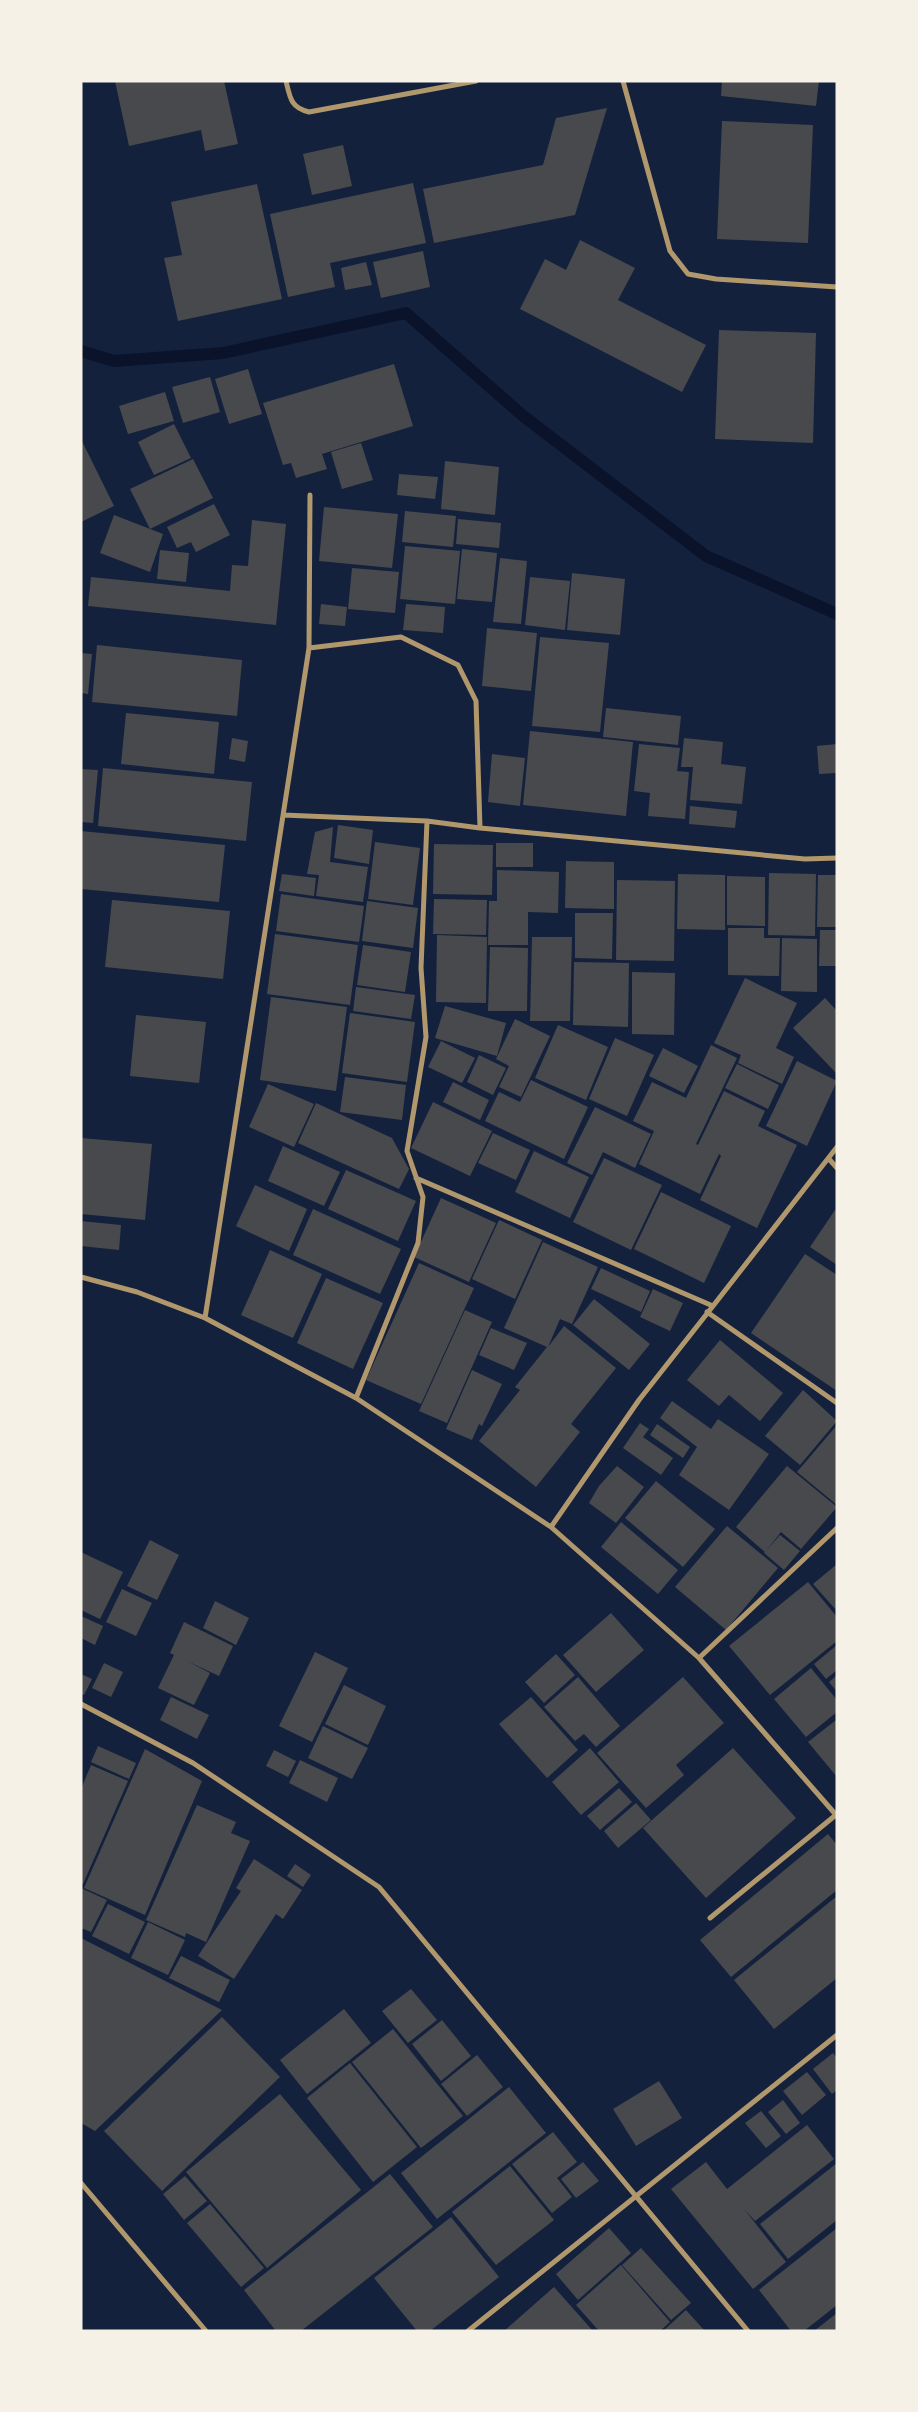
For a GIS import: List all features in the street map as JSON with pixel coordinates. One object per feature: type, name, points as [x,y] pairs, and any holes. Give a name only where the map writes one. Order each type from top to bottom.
[{"type":"street","points":[[286,81],[290,101],[298,110],[309,112],[476,81]]},
{"type":"street","points":[[623,81],[670,251],[688,274],[716,279],[837,287]]},
{"type":"street","points":[[204,1318],[309,648],[310,495]]},
{"type":"street","points":[[309,648],[401,637],[458,665],[476,701],[480,828]]},
{"type":"street","points":[[283,815],[427,821],[480,828],[805,859],[837,858]]},
{"type":"street","points":[[356,1398],[418,1243],[423,1197],[406,1151],[426,1037],[421,968],[427,821]]},
{"type":"street","points":[[551,1527],[639,1400],[837,1147]]},
{"type":"street","points":[[828,1159],[837,1168]]},
{"type":"street","points":[[416,1178],[713,1306]]},
{"type":"street","points":[[81,1277],[137,1292],[204,1318],[356,1398],[551,1527],[698,1658],[836,1815],[710,1918]]},
{"type":"street","points":[[707,1312],[837,1403]]},
{"type":"street","points":[[698,1658],[837,1528]]},
{"type":"street","points":[[81,1704],[193,1762],[380,1886],[636,2198],[748,2331]]},
{"type":"street","points":[[468,2331],[837,2035]]},
{"type":"street","points":[[81,2183],[206,2331]]},
{"type":"building","points":[[115,81],[224,81],[238,144],[205,151],[201,130],[129,146]]},
{"type":"building","points":[[722,81],[819,81],[816,106],[721,96]]},
{"type":"building","points":[[607,108],[575,215],[434,243],[423,189],[543,165],[556,118]]},
{"type":"building","points":[[722,121],[813,125],[808,243],[717,239]]},
{"type":"building","points":[[343,145],[352,186],[312,195],[303,154]]},
{"type":"building","points":[[413,183],[426,243],[330,263],[335,287],[288,297],[270,214]]},
{"type":"building","points":[[257,184],[282,299],[178,321],[164,258],[182,255],[171,202]]},
{"type":"building","points":[[580,240],[635,268],[618,300],[706,345],[682,392],[520,309],[545,259],[566,270]]},
{"type":"building","points":[[423,251],[430,287],[381,298],[373,262]]},
{"type":"building","points":[[366,262],[372,285],[345,290],[341,268]]},
{"type":"building","points":[[719,330],[816,333],[813,443],[715,439]]},
{"type":"building","points":[[394,364],[413,426],[322,454],[327,469],[296,478],[291,463],[283,465],[263,403]]},
{"type":"building","points":[[248,369],[262,414],[229,424],[215,379]]},
{"type":"building","points":[[210,377],[220,412],[183,423],[172,387]]},
{"type":"building","points":[[165,392],[174,421],[128,434],[119,406]]},
{"type":"building","points":[[174,424],[191,458],[154,475],[138,442]]},
{"type":"building","points":[[81,439],[114,506],[81,522]]},
{"type":"building","points":[[361,443],[373,480],[342,489],[331,452]]},
{"type":"building","points":[[193,459],[213,498],[150,529],[130,489]]},
{"type":"building","points":[[445,461],[499,467],[495,515],[441,509]]},
{"type":"building","points":[[399,474],[438,477],[435,499],[397,495]]},
{"type":"building","points":[[214,504],[230,535],[196,552],[191,542],[177,548],[167,527]]},
{"type":"building","points":[[324,507],[398,514],[392,568],[319,561]]},
{"type":"building","points":[[405,511],[456,516],[453,547],[402,542]]},
{"type":"building","points":[[114,515],[163,534],[150,572],[100,553]]},
{"type":"building","points":[[458,519],[501,523],[499,548],[456,544]]},
{"type":"building","points":[[252,520],[286,524],[276,625],[88,606],[91,577],[230,591],[232,565],[248,566]]},
{"type":"building","points":[[405,546],[460,551],[455,604],[400,599]]},
{"type":"building","points":[[462,549],[497,553],[492,602],[457,599]]},
{"type":"building","points":[[160,550],[189,553],[186,582],[157,579]]},
{"type":"building","points":[[500,558],[527,561],[521,624],[493,622]]},
{"type":"building","points":[[352,568],[399,572],[395,613],[348,609]]},
{"type":"building","points":[[572,573],[625,579],[620,635],[567,630]]},
{"type":"building","points":[[530,577],[570,581],[565,630],[525,625]]},
{"type":"building","points":[[321,604],[347,607],[345,626],[319,624]]},
{"type":"building","points":[[406,604],[445,607],[443,633],[403,630]]},
{"type":"building","points":[[487,628],[537,633],[531,691],[482,686]]},
{"type":"building","points":[[540,637],[609,643],[600,732],[532,726]]},
{"type":"building","points":[[97,645],[242,660],[237,716],[92,702]]},
{"type":"building","points":[[81,653],[92,654],[88,694],[81,693]]},
{"type":"building","points":[[606,708],[681,716],[678,745],[603,737]]},
{"type":"building","points":[[126,713],[219,722],[214,774],[121,764]]},
{"type":"building","points":[[530,731],[633,742],[626,816],[523,805]]},
{"type":"building","points":[[232,738],[248,741],[245,762],[229,759]]},
{"type":"building","points":[[684,738],[723,742],[721,764],[746,767],[742,804],[690,800],[693,767],[681,767]]},
{"type":"building","points":[[639,744],[680,748],[677,771],[689,772],[685,819],[648,816],[650,793],[634,791]]},
{"type":"building","points":[[837,744],[837,773],[819,774],[817,746]]},
{"type":"building","points":[[492,754],[525,758],[520,806],[488,802]]},
{"type":"building","points":[[103,768],[252,782],[246,841],[98,826]]},
{"type":"building","points":[[81,769],[98,770],[93,823],[81,822]]},
{"type":"building","points":[[690,806],[737,811],[735,828],[689,824]]},
{"type":"building","points":[[338,825],[373,830],[369,864],[334,858]]},
{"type":"building","points":[[333,827],[330,862],[368,867],[363,902],[316,896],[319,875],[307,874],[315,832]]},
{"type":"building","points":[[81,831],[225,845],[219,902],[81,889]]},
{"type":"building","points":[[375,842],[420,848],[413,905],[368,899]]},
{"type":"building","points":[[496,843],[533,843],[533,867],[496,867]]},
{"type":"building","points":[[434,844],[493,845],[492,895],[433,894]]},
{"type":"building","points":[[566,861],[614,862],[614,909],[565,908]]},
{"type":"building","points":[[497,870],[559,872],[558,913],[528,912],[528,945],[488,945],[489,901],[497,901]]},
{"type":"building","points":[[769,873],[816,874],[815,936],[768,935]]},
{"type":"building","points":[[282,874],[316,878],[314,896],[279,891]]},
{"type":"building","points":[[678,874],[725,875],[725,930],[677,929]]},
{"type":"building","points":[[818,875],[837,875],[837,927],[817,927]]},
{"type":"building","points":[[727,876],[765,877],[765,926],[727,925]]},
{"type":"building","points":[[617,880],[675,881],[674,961],[616,960]]},
{"type":"building","points":[[281,894],[364,906],[359,942],[276,931]]},
{"type":"building","points":[[434,899],[487,900],[486,935],[433,934]]},
{"type":"building","points":[[112,900],[230,911],[223,979],[105,967]]},
{"type":"building","points":[[367,901],[418,908],[413,948],[362,941]]},
{"type":"building","points":[[575,913],[613,913],[612,959],[575,958]]},
{"type":"building","points":[[728,928],[764,928],[764,938],[780,938],[779,976],[728,975]]},
{"type":"building","points":[[820,930],[837,930],[837,966],[819,966]]},
{"type":"building","points":[[275,934],[358,945],[350,1005],[267,994]]},
{"type":"building","points":[[437,935],[487,937],[486,1003],[436,1002]]},
{"type":"building","points":[[532,937],[572,937],[570,1021],[530,1021]]},
{"type":"building","points":[[782,938],[817,939],[817,992],[781,991]]},
{"type":"building","points":[[363,945],[411,952],[405,992],[357,985]]},
{"type":"building","points":[[490,947],[528,948],[527,1011],[488,1011]]},
{"type":"building","points":[[574,962],[629,963],[628,1027],[573,1025]]},
{"type":"building","points":[[632,972],[675,973],[674,1035],[632,1034]]},
{"type":"building","points":[[745,978],[797,1003],[776,1048],[794,1057],[782,1084],[738,1063],[741,1055],[714,1043]]},
{"type":"building","points":[[356,987],[415,995],[411,1019],[353,1011]]},
{"type":"building","points":[[271,997],[347,1007],[336,1091],[260,1080]]},
{"type":"building","points":[[825,998],[837,1011],[837,1074],[793,1028]]},
{"type":"building","points":[[445,1006],[506,1023],[497,1056],[435,1038]]},
{"type":"building","points":[[350,1013],[415,1022],[407,1082],[342,1073]]},
{"type":"building","points":[[136,1015],[206,1022],[199,1083],[130,1076]]},
{"type":"building","points":[[515,1019],[550,1036],[521,1097],[499,1087],[509,1066],[496,1059]]},
{"type":"building","points":[[558,1025],[608,1047],[586,1100],[535,1078]]},
{"type":"building","points":[[615,1038],[654,1055],[627,1116],[589,1099]]},
{"type":"building","points":[[441,1041],[475,1058],[462,1083],[428,1067]]},
{"type":"building","points":[[711,1045],[737,1058],[696,1144],[698,1145],[724,1091],[765,1111],[758,1126],[797,1145],[757,1228],[700,1200],[721,1156],[719,1154],[700,1194],[639,1164],[654,1131],[633,1121],[652,1082],[686,1098]]},
{"type":"building","points":[[663,1048],[698,1066],[684,1093],[649,1076]]},
{"type":"building","points":[[479,1055],[506,1068],[493,1095],[467,1082]]},
{"type":"building","points":[[797,1061],[837,1081],[807,1146],[766,1126]]},
{"type":"building","points":[[737,1064],[779,1085],[768,1109],[725,1088]]},
{"type":"building","points":[[345,1077],[406,1085],[402,1120],[340,1112]]},
{"type":"building","points":[[531,1080],[588,1107],[564,1159],[485,1121],[499,1092],[520,1102]]},
{"type":"building","points":[[453,1082],[489,1100],[480,1120],[443,1102]]},
{"type":"building","points":[[268,1084],[314,1104],[294,1147],[249,1127]]},
{"type":"building","points":[[433,1102],[492,1131],[470,1176],[411,1148]]},
{"type":"building","points":[[316,1103],[392,1138],[409,1169],[399,1189],[298,1143]]},
{"type":"building","points":[[595,1107],[651,1134],[635,1168],[603,1152],[592,1175],[567,1163]]},
{"type":"building","points":[[493,1133],[530,1150],[516,1180],[478,1163]]},
{"type":"building","points":[[81,1138],[152,1144],[145,1220],[81,1214]]},
{"type":"building","points":[[283,1146],[340,1172],[324,1206],[268,1181]]},
{"type":"building","points":[[534,1151],[589,1177],[570,1218],[515,1192]]},
{"type":"building","points":[[604,1158],[662,1185],[631,1250],[573,1222]]},
{"type":"building","points":[[346,1170],[416,1201],[398,1241],[328,1209]]},
{"type":"building","points":[[255,1185],[307,1209],[289,1251],[236,1226]]},
{"type":"building","points":[[661,1192],[731,1226],[704,1283],[634,1249]]},
{"type":"building","points":[[441,1198],[496,1223],[469,1282],[414,1257]]},
{"type":"building","points":[[313,1209],[401,1249],[380,1294],[293,1255]]},
{"type":"building","points":[[835,1210],[837,1212],[837,1265],[810,1247]]},
{"type":"building","points":[[499,1220],[542,1240],[515,1299],[472,1279]]},
{"type":"building","points":[[81,1221],[121,1225],[119,1250],[81,1246]]},
{"type":"building","points":[[543,1242],[598,1267],[572,1324],[560,1319],[548,1347],[564,1326],[616,1368],[571,1424],[580,1432],[536,1487],[479,1441],[520,1390],[515,1387],[547,1347],[504,1328]]},
{"type":"building","points":[[270,1250],[322,1274],[293,1338],[241,1315]]},
{"type":"building","points":[[805,1254],[837,1275],[837,1391],[751,1333]]},
{"type":"building","points":[[419,1263],[474,1288],[421,1404],[366,1380]]},
{"type":"building","points":[[601,1268],[650,1291],[641,1312],[591,1289]]},
{"type":"building","points":[[326,1278],[383,1303],[353,1369],[297,1343]]},
{"type":"building","points":[[653,1289],[683,1303],[670,1331],[640,1317]]},
{"type":"building","points":[[594,1299],[650,1344],[629,1370],[573,1325]]},
{"type":"building","points":[[465,1310],[492,1322],[447,1423],[419,1411]]},
{"type":"building","points":[[491,1328],[527,1343],[514,1370],[479,1355]]},
{"type":"building","points":[[720,1340],[783,1393],[760,1421],[729,1395],[719,1406],[687,1380]]},
{"type":"building","points":[[472,1370],[502,1384],[482,1426],[479,1424],[472,1440],[446,1429]]},
{"type":"building","points":[[803,1390],[837,1421],[800,1465],[765,1436]]},
{"type":"building","points":[[672,1401],[711,1429],[718,1419],[769,1454],[729,1510],[679,1475],[697,1447],[660,1418]]},
{"type":"building","points":[[640,1423],[649,1429],[643,1437],[673,1458],[661,1475],[623,1448]]},
{"type":"building","points":[[657,1424],[690,1447],[683,1458],[650,1435]]},
{"type":"building","points":[[837,1425],[837,1505],[797,1472]]},
{"type":"building","points":[[617,1466],[644,1487],[616,1523],[589,1503],[599,1486]]},
{"type":"building","points":[[787,1466],[837,1507],[801,1549],[781,1532],[765,1552],[736,1527]]},
{"type":"building","points":[[656,1481],[715,1529],[683,1567],[625,1518]]},
{"type":"building","points":[[621,1522],[678,1570],[658,1594],[601,1547]]},
{"type":"building","points":[[727,1526],[778,1568],[726,1630],[675,1587]]},
{"type":"building","points":[[780,1535],[800,1551],[784,1570],[764,1553]]},
{"type":"building","points":[[150,1540],[179,1555],[157,1600],[127,1586]]},
{"type":"building","points":[[81,1552],[123,1572],[100,1619],[81,1610]]},
{"type":"building","points":[[837,1564],[837,1611],[813,1584]]},
{"type":"building","points":[[808,1582],[837,1617],[837,1641],[770,1695],[729,1646]]},
{"type":"building","points":[[122,1589],[152,1603],[136,1636],[106,1622]]},
{"type":"building","points":[[215,1601],[249,1618],[236,1645],[203,1628]]},
{"type":"building","points":[[611,1613],[644,1650],[596,1692],[563,1655]]},
{"type":"building","points":[[81,1616],[103,1626],[95,1645],[81,1638]]},
{"type":"building","points":[[184,1622],[233,1646],[219,1676],[187,1661],[210,1673],[194,1705],[158,1688],[174,1655],[170,1653]]},
{"type":"building","points":[[837,1645],[837,1670],[826,1679],[814,1664]]},
{"type":"building","points":[[315,1652],[348,1668],[312,1742],[279,1726]]},
{"type":"building","points":[[556,1654],[575,1675],[544,1703],[525,1682]]},
{"type":"building","points":[[104,1663],[123,1672],[111,1697],[92,1688]]},
{"type":"building","points":[[811,1668],[837,1700],[837,1712],[806,1737],[774,1699]]},
{"type":"building","points":[[81,1674],[92,1679],[84,1695],[81,1694]]},
{"type":"building","points":[[837,1675],[837,1692],[829,1682]]},
{"type":"building","points":[[578,1677],[620,1726],[596,1747],[584,1734],[575,1741],[544,1707]]},
{"type":"building","points":[[683,1677],[724,1723],[676,1765],[684,1775],[646,1808],[597,1753]]},
{"type":"building","points":[[344,1685],[386,1706],[368,1745],[325,1724]]},
{"type":"building","points":[[171,1697],[209,1715],[197,1739],[160,1720]]},
{"type":"building","points":[[531,1697],[578,1750],[547,1778],[499,1724]]},
{"type":"building","points":[[837,1721],[837,1777],[808,1742]]},
{"type":"building","points":[[323,1726],[368,1748],[352,1779],[308,1758]]},
{"type":"building","points":[[98,1746],[136,1763],[129,1779],[91,1762]]},
{"type":"building","points":[[590,1748],[619,1782],[581,1815],[552,1782]]},
{"type":"building","points":[[733,1748],[796,1818],[706,1898],[643,1828]]},
{"type":"building","points":[[145,1749],[202,1781],[145,1915],[84,1888]]},
{"type":"building","points":[[274,1750],[296,1761],[288,1777],[266,1766]]},
{"type":"building","points":[[300,1760],[338,1778],[327,1802],[289,1783]]},
{"type":"building","points":[[91,1765],[128,1781],[83,1884],[81,1884],[81,1789]]},
{"type":"building","points":[[619,1788],[632,1802],[600,1830],[587,1816]]},
{"type":"building","points":[[636,1803],[651,1820],[618,1848],[604,1831]]},
{"type":"building","points":[[197,1805],[236,1822],[231,1833],[250,1841],[206,1942],[186,1933],[185,1937],[146,1920]]},
{"type":"building","points":[[828,1834],[837,1845],[837,1890],[731,1977],[700,1940]]},
{"type":"building","points":[[254,1859],[302,1890],[283,1919],[276,1914],[234,1979],[198,1956],[241,1891],[236,1888]]},
{"type":"building","points":[[295,1864],[311,1875],[303,1887],[287,1876]]},
{"type":"building","points":[[81,1888],[107,1900],[91,1932],[81,1928]]},
{"type":"building","points":[[837,1896],[837,1978],[774,2029],[734,1980]]},
{"type":"building","points":[[108,1904],[145,1922],[129,1954],[92,1936]]},
{"type":"building","points":[[148,1922],[185,1940],[168,1975],[131,1958]]},
{"type":"building","points":[[81,1938],[222,2010],[95,2131],[81,2123]]},
{"type":"building","points":[[181,1956],[230,1980],[219,2002],[169,1978]]},
{"type":"building","points":[[411,1989],[437,2020],[408,2043],[382,2011]]},
{"type":"building","points":[[344,2009],[371,2043],[307,2094],[280,2060]]},
{"type":"building","points":[[222,2017],[280,2077],[162,2191],[104,2131]]},
{"type":"building","points":[[442,2020],[471,2056],[441,2081],[412,2044]]},
{"type":"building","points":[[393,2029],[463,2116],[421,2148],[352,2062]]},
{"type":"building","points":[[833,2053],[837,2058],[837,2090],[832,2094],[813,2069]]},
{"type":"building","points":[[477,2055],[503,2087],[467,2116],[441,2084]]},
{"type":"building","points":[[350,2063],[417,2147],[373,2182],[307,2098]]},
{"type":"building","points":[[807,2072],[826,2095],[802,2115],[783,2091]]},
{"type":"building","points":[[659,2081],[682,2118],[636,2146],[613,2109]]},
{"type":"building","points":[[509,2087],[546,2133],[437,2219],[401,2173]]},
{"type":"building","points":[[280,2094],[361,2190],[267,2268],[186,2172]]},
{"type":"building","points":[[783,2100],[800,2123],[786,2134],[768,2112]]},
{"type":"building","points":[[761,2111],[781,2136],[766,2148],[745,2123]]},
{"type":"building","points":[[807,2125],[834,2159],[755,2221],[744,2209],[786,2262],[753,2289],[671,2189],[706,2162],[727,2189]]},
{"type":"building","points":[[553,2132],[577,2162],[557,2178],[572,2197],[552,2213],[512,2164]]},
{"type":"building","points":[[583,2162],[599,2181],[576,2198],[561,2179]]},
{"type":"building","points":[[837,2163],[837,2220],[788,2259],[760,2224]]},
{"type":"building","points":[[510,2166],[554,2220],[496,2265],[452,2212]]},
{"type":"building","points":[[390,2174],[433,2227],[301,2331],[276,2331],[244,2290]]},
{"type":"building","points":[[185,2176],[207,2201],[184,2220],[163,2194]]},
{"type":"building","points":[[210,2204],[264,2268],[241,2287],[187,2223]]},
{"type":"building","points":[[451,2217],[499,2277],[430,2331],[417,2331],[374,2278]]},
{"type":"building","points":[[609,2228],[631,2253],[578,2300],[556,2274]]},
{"type":"building","points":[[837,2228],[837,2305],[804,2331],[791,2331],[759,2290]]},
{"type":"building","points":[[641,2248],[691,2303],[671,2320],[622,2265]]},
{"type":"building","points":[[621,2265],[670,2322],[660,2331],[599,2331],[576,2305]]},
{"type":"building","points":[[554,2287],[593,2331],[504,2331]]},
{"type":"building","points":[[686,2310],[705,2331],[663,2331]]},
{"type":"building","points":[[837,2313],[837,2331],[814,2331]]},
{"type":"waterway","points":[[81,351],[114,361],[223,353],[406,313],[522,415],[706,556],[837,614]]}]
